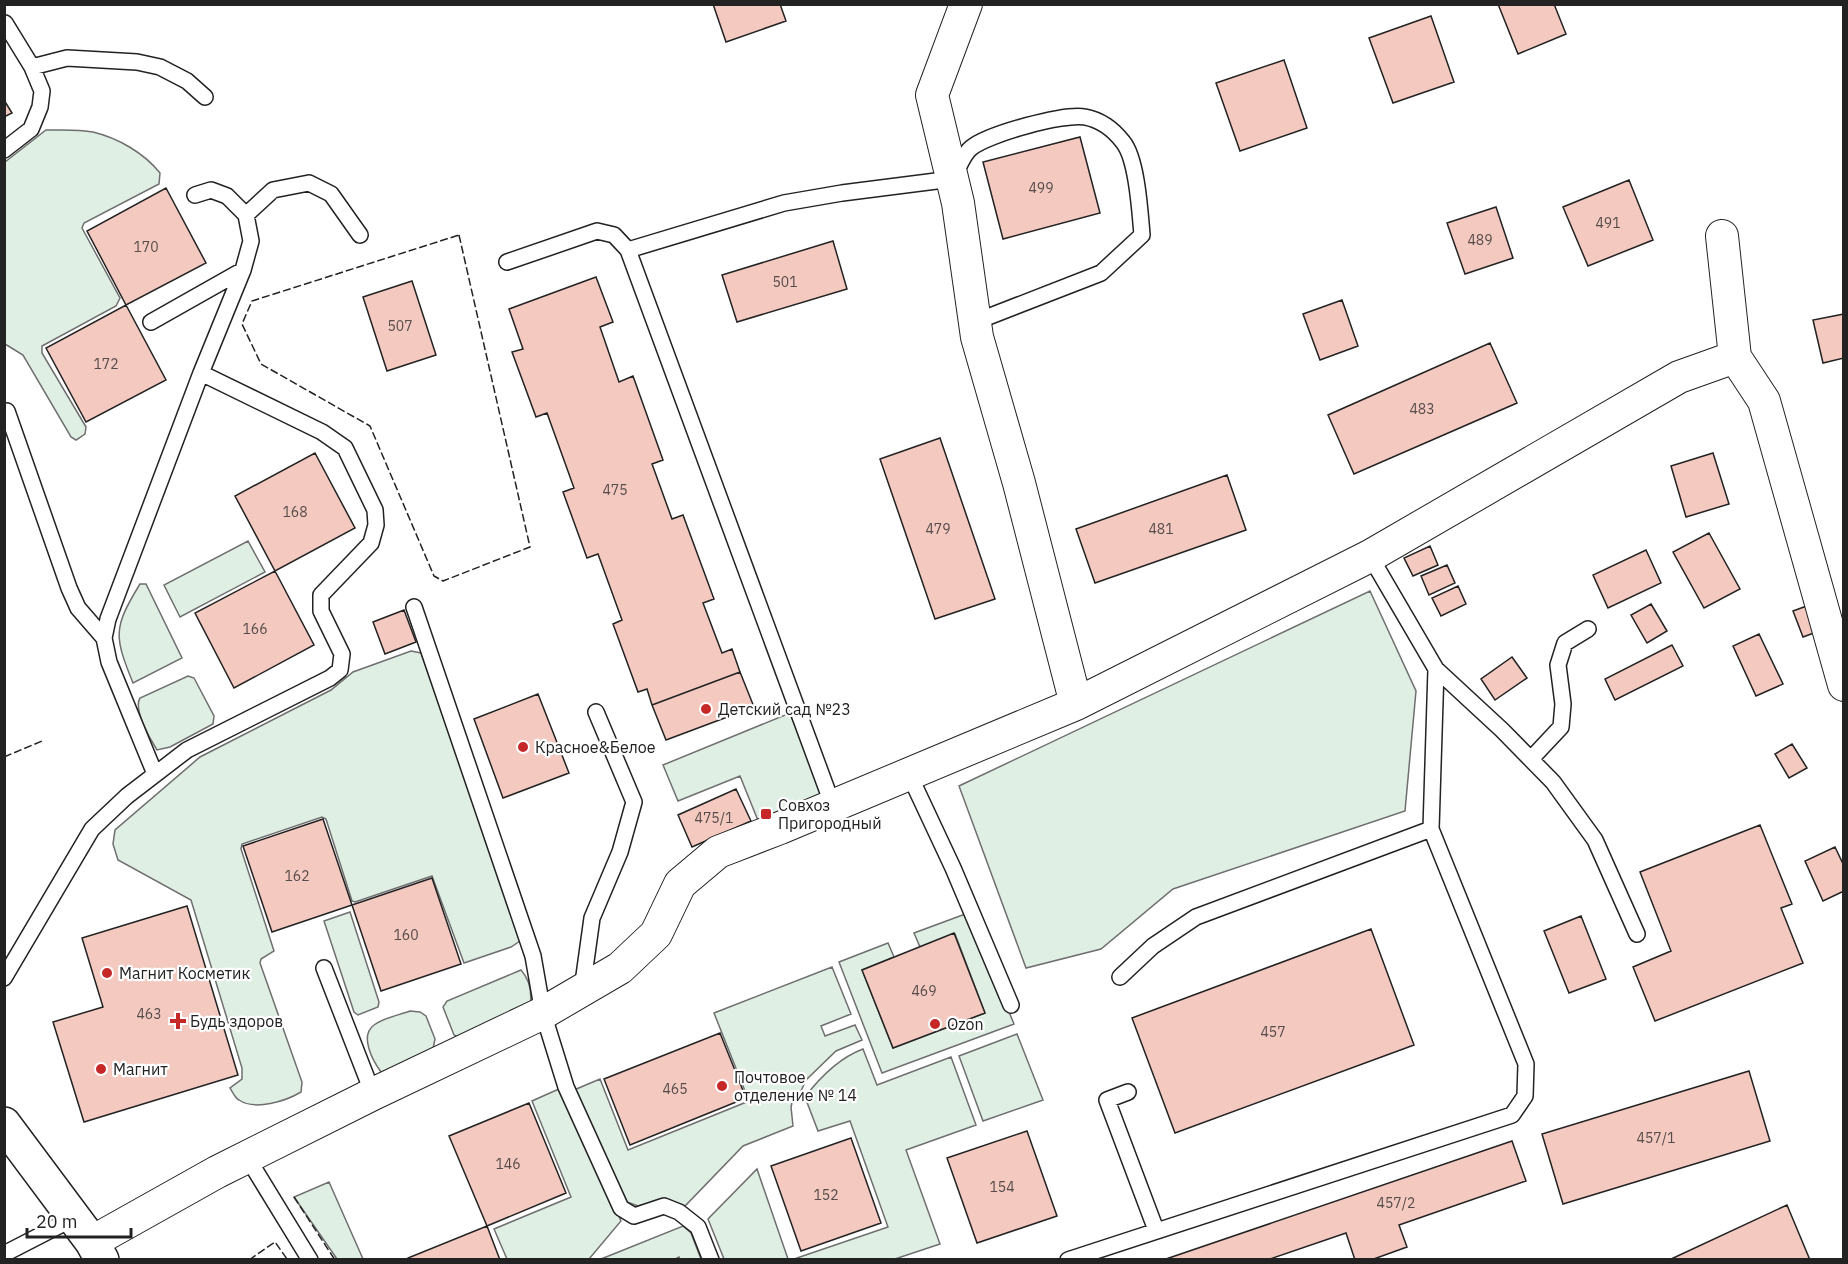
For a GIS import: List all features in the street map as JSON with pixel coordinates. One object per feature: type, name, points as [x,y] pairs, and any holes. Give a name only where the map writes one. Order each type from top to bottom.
[{"type":"street","points":[[966,4],[932,95],[958,203],[977,337],[1019,483],[1076,704]]},
{"type":"street","points":[[1722,236],[1735,357],[1764,401],[1844,685]]},
{"type":"street","points":[[4,1124],[89,1240],[373,1094],[543,1013],[620,968],[656,934],[680,884],[718,852],[1076,704],[1370,556],[1679,377],[1735,357]]},
{"type":"lane","points":[[4,150],[31,129],[40,107],[42,91],[32,67],[5,23]]},
{"type":"lane","points":[[32,67],[67,58],[137,62],[160,67],[187,81],[204,97]]},
{"type":"lane","points":[[628,250],[784,203],[952,179],[970,148],[990,137],[1044,121],[1084,116],[1107,125],[1125,144],[1137,185],[1142,235],[1101,273],[975,322]]},
{"type":"lane","points":[[246,214],[273,190],[309,183],[331,194],[360,235]]},
{"type":"lane","points":[[155,774],[109,662],[104,638],[108,619],[201,373],[243,270],[250,241],[246,214],[227,196],[210,190],[195,195]]},
{"type":"lane","points":[[507,262],[597,231],[614,235],[628,250],[833,806]]},
{"type":"lane","points":[[151,322],[243,270]]},
{"type":"lane","points":[[4,978],[92,829],[127,796],[187,750],[330,678],[340,670],[342,654],[321,611],[321,595],[371,543],[376,525],[375,510],[345,448],[322,432],[201,373]]},
{"type":"lane","points":[[8,411],[69,588],[78,608],[104,638]]},
{"type":"lane","points":[[1370,556],[1436,669],[1553,782],[1595,840],[1637,934]]},
{"type":"lane","points":[[414,607],[533,956],[543,1013],[566,1087],[621,1208],[634,1216],[664,1206],[679,1212],[698,1227],[711,1260]]},
{"type":"lane","points":[[1531,759],[1560,727],[1563,704],[1558,665],[1565,643],[1587,629]]},
{"type":"lane","points":[[1068,1260],[1512,1115],[1525,1096],[1526,1064],[1431,829],[1436,669]]},
{"type":"lane","points":[[582,990],[592,918],[620,852],[634,802],[596,712]]},
{"type":"lane","points":[[909,774],[953,868],[1011,1005]]},
{"type":"lane","points":[[1120,977],[1153,946],[1196,917],[1431,829]]},
{"type":"lane","points":[[324,968],[373,1094]]},
{"type":"lane","points":[[1128,1092],[1107,1100],[1156,1230]]},
{"type":"lane","points":[[247,1157],[310,1260]]},
{"type":"lane","points":[[4,1254],[89,1240]]},
{"type":"green space","points":[[46,130],[87,131],[112,138],[130,147],[160,173],[159,184],[84,223],[82,228],[120,298],[116,306],[42,346],[42,353],[86,427],[85,434],[76,440],[71,437],[23,355],[5,344],[5,162]]},
{"type":"green space","points":[[248,541],[265,572],[180,617],[164,585]]},
{"type":"green space","points":[[140,584],[146,584],[182,658],[133,683],[122,654],[119,632],[125,611]]},
{"type":"green space","points":[[1370,591],[1416,691],[1405,811],[1173,889],[1101,949],[1026,968],[959,786]]},
{"type":"green space","points":[[411,651],[421,653],[520,941],[511,947],[464,963],[432,876],[355,902],[352,901],[326,819],[322,817],[242,844],[241,849],[274,951],[261,959],[260,963],[302,1082],[301,1092],[287,1099],[262,1105],[246,1103],[238,1099],[230,1088],[242,1079],[242,1068],[191,900],[118,860],[113,844],[115,830],[200,757],[331,690],[353,672]]},
{"type":"green space","points":[[188,676],[194,678],[214,716],[213,724],[170,747],[157,750],[140,716],[138,703],[140,698]]},
{"type":"green space","points":[[790,713],[823,797],[759,823],[740,776],[678,801],[663,765]]},
{"type":"green space","points":[[350,912],[379,1002],[378,1007],[358,1015],[354,1012],[324,921]]},
{"type":"green space","points":[[968,913],[1014,1024],[882,1073],[839,962],[888,943],[894,957],[862,970],[893,1048],[985,1013],[955,934],[920,947],[914,933]]},
{"type":"green space","points":[[832,967],[851,1014],[821,1026],[825,1036],[855,1025],[862,1040],[836,1051],[806,1080],[801,1091],[794,1094],[791,1107],[793,1126],[743,1146],[685,1206],[667,1199],[638,1206],[627,1202],[574,1090],[600,1079],[628,1150],[749,1101],[714,1013]]},
{"type":"green space","points":[[521,970],[530,987],[530,1007],[460,1038],[454,1035],[443,1007],[447,1001]]},
{"type":"green space","points":[[410,1011],[420,1012],[426,1016],[435,1039],[432,1054],[381,1072],[369,1048],[370,1030],[382,1020]]},
{"type":"green space","points":[[1017,1034],[1043,1100],[983,1121],[959,1056]]},
{"type":"green space","points":[[863,1049],[877,1085],[951,1057],[976,1125],[906,1150],[940,1244],[895,1259],[794,1259],[888,1227],[850,1121],[818,1131],[805,1097],[831,1068],[846,1057]]},
{"type":"green space","points":[[561,1088],[621,1221],[589,1259],[507,1259],[494,1229],[571,1197],[532,1101]]},
{"type":"green space","points":[[757,1169],[788,1259],[724,1259],[708,1219]]},
{"type":"green space","points":[[329,1182],[363,1259],[337,1259],[294,1197]]},
{"type":"green space","points":[[683,1226],[691,1233],[701,1259],[680,1259],[679,1257],[673,1260],[601,1259]]},
{"type":"building","points":[[713,4],[780,4],[786,21],[726,42]]},
{"type":"building","points":[[1498,4],[1554,4],[1566,34],[1518,54]]},
{"type":"building","points":[[1431,16],[1454,82],[1393,103],[1369,38]]},
{"type":"building","points":[[1284,60],[1307,128],[1240,151],[1216,83]]},
{"type":"building","points":[[4,100],[12,113],[4,117]]},
{"type":"building","points":[[1080,137],[1100,213],[1003,239],[983,162]]},
{"type":"building","points":[[1629,180],[1653,240],[1588,266],[1563,207]]},
{"type":"building","points":[[166,188],[206,263],[126,305],[87,231]]},
{"type":"building","points":[[1496,207],[1513,258],[1465,274],[1447,223]]},
{"type":"building","points":[[833,241],[847,289],[737,322],[722,275]]},
{"type":"building","points":[[596,277],[613,322],[600,327],[619,382],[633,376],[663,460],[652,464],[672,519],[683,515],[714,599],[703,603],[722,653],[732,649],[740,672],[652,705],[647,689],[638,692],[613,624],[622,620],[598,554],[587,558],[563,492],[574,488],[547,413],[536,417],[512,352],[523,349],[509,309]]},
{"type":"building","points":[[412,281],[436,355],[387,371],[363,297]]},
{"type":"building","points":[[1342,300],[1358,346],[1320,360],[1303,314]]},
{"type":"building","points":[[126,305],[166,380],[86,422],[46,348]]},
{"type":"building","points":[[1844,314],[1844,358],[1823,363],[1813,320]]},
{"type":"building","points":[[1490,343],[1517,403],[1354,474],[1328,415]]},
{"type":"building","points":[[940,438],[995,599],[935,619],[880,459]]},
{"type":"building","points":[[315,453],[355,528],[275,571],[235,496]]},
{"type":"building","points":[[1713,453],[1729,504],[1686,517],[1671,466]]},
{"type":"building","points":[[1227,475],[1246,530],[1095,583],[1076,529]]},
{"type":"building","points":[[1709,533],[1740,589],[1704,608],[1673,552]]},
{"type":"building","points":[[1430,546],[1438,565],[1413,576],[1404,558]]},
{"type":"building","points":[[1646,550],[1661,583],[1608,608],[1593,575]]},
{"type":"building","points":[[1447,565],[1455,583],[1429,595],[1421,576]]},
{"type":"building","points":[[275,571],[314,645],[234,688],[195,613]]},
{"type":"building","points":[[1458,586],[1466,604],[1441,616],[1432,598]]},
{"type":"building","points":[[1651,604],[1667,631],[1647,643],[1631,615]]},
{"type":"building","points":[[1812,604],[1822,630],[1803,637],[1793,611]]},
{"type":"building","points":[[404,610],[416,642],[385,654],[373,622]]},
{"type":"building","points":[[1759,634],[1783,684],[1756,696],[1733,646]]},
{"type":"building","points":[[1672,645],[1683,666],[1615,700],[1605,679]]},
{"type":"building","points":[[1512,657],[1527,678],[1495,700],[1481,679]]},
{"type":"building","points":[[740,672],[754,707],[666,740],[652,705]]},
{"type":"building","points":[[538,694],[569,773],[503,798],[474,719]]},
{"type":"building","points":[[1792,744],[1807,768],[1789,778],[1775,754]]},
{"type":"building","points":[[736,789],[751,821],[692,847],[678,815]]},
{"type":"building","points":[[323,819],[352,905],[272,932],[243,846]]},
{"type":"building","points":[[1760,825],[1792,904],[1781,908],[1803,963],[1655,1021],[1633,967],[1671,951],[1640,872]]},
{"type":"building","points":[[1835,847],[1844,866],[1844,891],[1823,901],[1805,861]]},
{"type":"building","points":[[432,878],[461,964],[381,991],[352,905]]},
{"type":"building","points":[[187,906],[238,1075],[84,1122],[53,1022],[103,1007],[82,938]]},
{"type":"building","points":[[1581,916],[1606,979],[1569,993],[1544,931]]},
{"type":"building","points":[[1371,929],[1414,1045],[1175,1133],[1132,1018]]},
{"type":"building","points":[[954,933],[985,1013],[893,1048],[862,970]]},
{"type":"building","points":[[720,1033],[746,1098],[630,1145],[604,1079]]},
{"type":"building","points":[[1749,1071],[1770,1141],[1563,1204],[1542,1134]]},
{"type":"building","points":[[529,1103],[566,1193],[487,1226],[449,1136]]},
{"type":"building","points":[[1027,1131],[1057,1216],[977,1243],[947,1158]]},
{"type":"building","points":[[851,1138],[881,1223],[801,1251],[771,1166]]},
{"type":"building","points":[[1512,1141],[1526,1181],[1399,1225],[1407,1247],[1371,1260],[1355,1260],[1346,1233],[1267,1260],[1163,1260]]},
{"type":"building","points":[[1787,1205],[1810,1260],[1669,1260]]},
{"type":"building","points":[[487,1226],[500,1260],[408,1260],[408,1258]]},
{"type":"fence","points":[[459,235],[530,547],[443,581],[434,576],[370,426],[261,364],[242,324],[252,301],[459,235]]},
{"type":"fence","points":[[4,757],[42,741]]},
{"type":"fence","points":[[294,1197],[335,1260]]},
{"type":"fence","points":[[249,1260],[275,1242],[287,1259]]},
{"type":"place","name":"Детский сад №23","points":[[706,709]]},
{"type":"place","name":"Красное&Белое","points":[[523,747]]},
{"type":"place","name":"Совхоз Пригородный","points":[[766,814]]},
{"type":"place","name":"Магнит Косметик","points":[[107,973]]},
{"type":"place","name":"Будь здоров","points":[[178,1021]]},
{"type":"place","name":"Ozon","points":[[935,1024]]},
{"type":"place","name":"Магнит","points":[[101,1069]]},
{"type":"place","name":"Почтовое отделение № 14","points":[[722,1086]]}]
